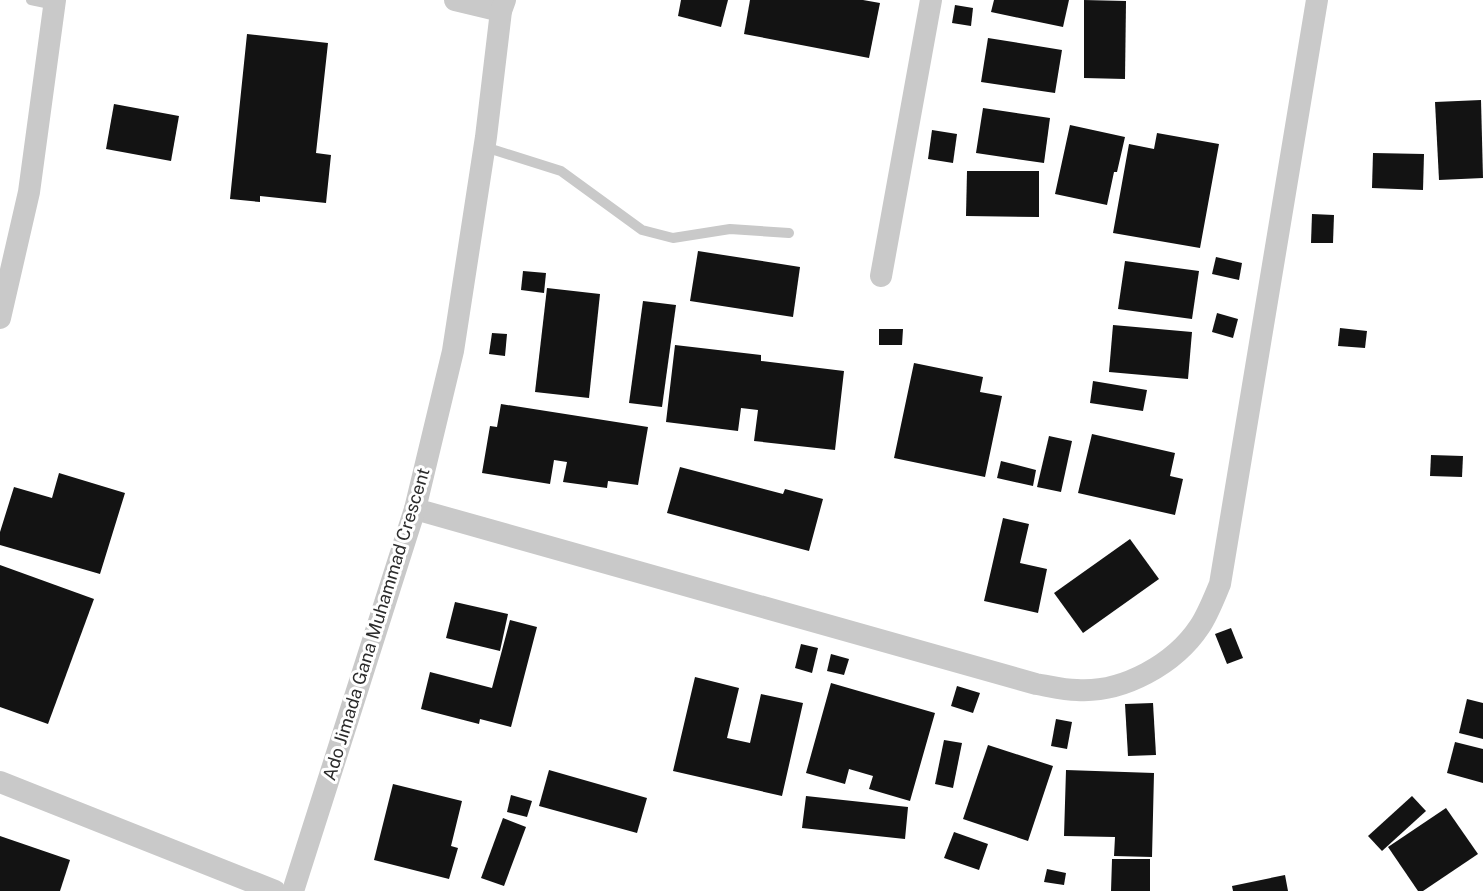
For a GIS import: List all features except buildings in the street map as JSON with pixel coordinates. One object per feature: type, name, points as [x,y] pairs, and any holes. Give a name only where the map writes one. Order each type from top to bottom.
[{"type":"street","points":[[455,0],[503,5]]},
{"type":"street","points":[[882,276],[931,0]]},
{"type":"street","points":[[415,509],[1036,684],[1079,691],[1111,687],[1149,673],[1164,664],[1186,644],[1201,625],[1220,584],[1317,0]]},
{"type":"street","points":[[0,318],[29,192],[55,2]]},
{"type":"street","name":"Ado Jimada Gana Muhammad Crescent","points":[[293,891],[415,509],[453,351],[485,147],[503,5]]},
{"type":"street","points":[[0,782],[275,891]]},
{"type":"lane","points":[[31,0],[55,2]]},
{"type":"lane","points":[[485,147],[561,171],[642,230],[673,238],[730,229],[789,234]]}]
